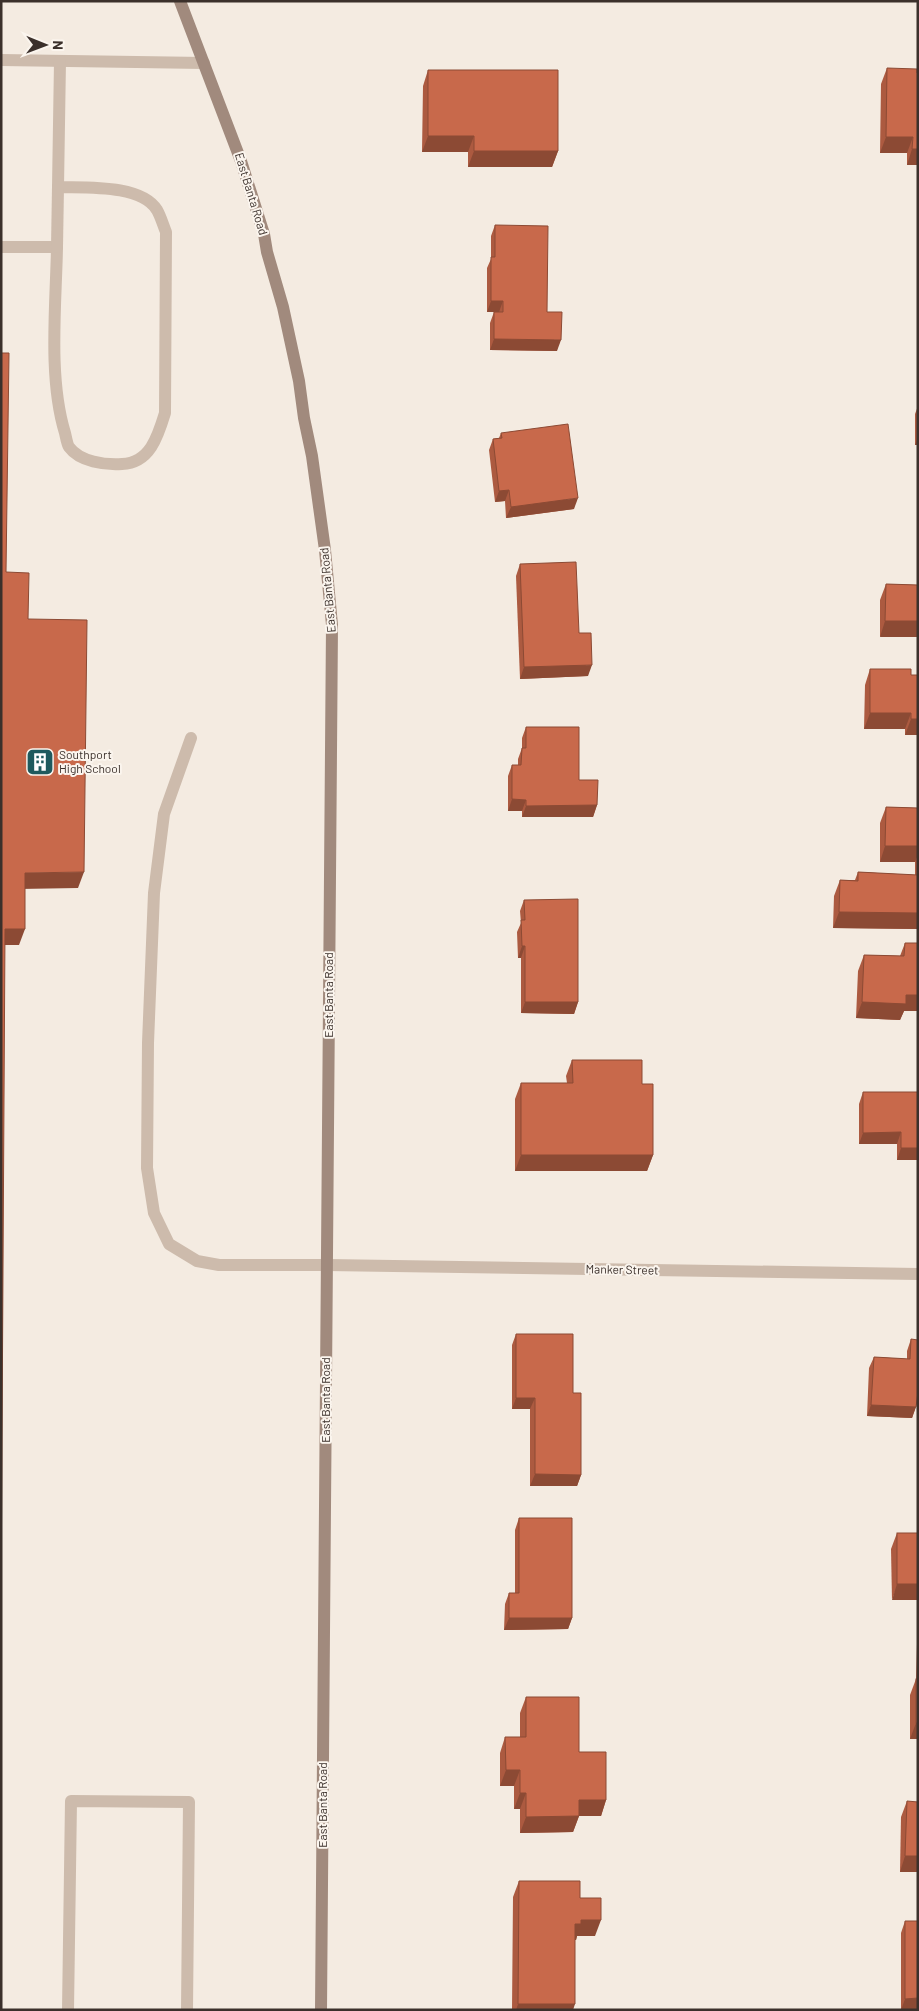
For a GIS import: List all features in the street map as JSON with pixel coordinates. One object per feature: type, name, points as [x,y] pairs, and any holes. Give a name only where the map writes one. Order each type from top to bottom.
[{"type":"street","name":"East Banta Road","points":[[180,1],[242,161],[283,307],[299,381],[325,550],[332,625],[321,2010]]},
{"type":"street","points":[[1,60],[204,63]]},
{"type":"street","points":[[58,187],[124,191],[146,199],[157,210],[166,232],[165,413],[158,438],[142,458],[125,464],[107,464],[85,459],[69,447],[60,418],[55,367],[60,61]]},
{"type":"street","points":[[1,247],[57,247]]},
{"type":"street","name":"Manker Street","points":[[191,738],[164,814],[154,893],[148,1043],[147,1168],[154,1213],[169,1244],[197,1261],[219,1265],[918,1274]]},
{"type":"street","points":[[68,2010],[71,1801],[189,1802],[187,2010]]},
{"type":"building","points":[[887,68],[917,69],[918,149],[912,149],[913,137],[886,137]]},
{"type":"building","points":[[428,70],[558,70],[558,151],[474,151],[474,136],[428,136]]},
{"type":"building","points":[[495,225],[548,226],[547,312],[562,312],[561,340],[494,339],[494,312],[503,312],[503,301],[491,301],[491,257],[495,257]]},
{"type":"building","name":"Southport High School","points":[[1,353],[9,353],[6,572],[29,573],[28,619],[87,620],[84,872],[25,873],[25,929],[5,929],[1,1611]]},
{"type":"building","points":[[568,424],[578,498],[511,507],[509,490],[499,491],[493,439],[502,438],[501,433]]},
{"type":"building","points":[[576,562],[579,633],[591,633],[592,665],[524,667],[520,564]]},
{"type":"building","points":[[886,584],[918,585],[918,621],[885,621]]},
{"type":"building","points":[[870,669],[911,669],[911,675],[918,675],[918,719],[911,719],[911,713],[870,713]]},
{"type":"building","points":[[526,727],[579,727],[579,780],[598,780],[597,805],[526,806],[526,800],[512,799],[512,765],[521,765],[522,748],[526,748]]},
{"type":"building","points":[[886,807],[918,808],[918,846],[885,846]]},
{"type":"building","points":[[858,872],[918,875],[918,913],[839,912],[840,880],[858,881]]},
{"type":"building","points":[[578,899],[578,1002],[525,1002],[525,946],[522,946],[521,920],[525,920],[524,900]]},
{"type":"building","points":[[905,943],[918,943],[918,995],[906,995],[906,1004],[862,1002],[864,955],[904,956]]},
{"type":"building","points":[[572,1060],[642,1060],[642,1084],[653,1084],[653,1155],[521,1155],[521,1083],[573,1083]]},
{"type":"building","points":[[863,1092],[918,1092],[918,1148],[901,1148],[901,1132],[863,1133]]},
{"type":"building","points":[[516,1334],[573,1334],[573,1393],[581,1393],[581,1475],[535,1474],[535,1398],[516,1398]]},
{"type":"building","points":[[911,1339],[918,1340],[918,1392],[916,1407],[871,1405],[874,1357],[910,1359]]},
{"type":"building","points":[[519,1518],[572,1518],[572,1618],[509,1618],[509,1593],[519,1593]]},
{"type":"building","points":[[897,1533],[918,1533],[918,1584],[897,1584]]},
{"type":"building","points":[[916,1679],[918,1679],[918,1723],[916,1723]]},
{"type":"building","points":[[526,1697],[579,1697],[579,1752],[606,1752],[606,1800],[579,1800],[579,1816],[526,1817],[526,1793],[520,1793],[520,1770],[506,1770],[505,1737],[526,1737]]},
{"type":"building","points":[[907,1801],[918,1802],[918,1856],[905,1856]]},
{"type":"building","points":[[519,1881],[580,1881],[580,1898],[601,1898],[601,1920],[581,1920],[581,1924],[575,1924],[575,2004],[518,2004]]},
{"type":"building","points":[[905,1921],[918,1921],[918,1998],[905,1999]]},
{"type":"place","name":"Southport High School","points":[[40,762]]}]
